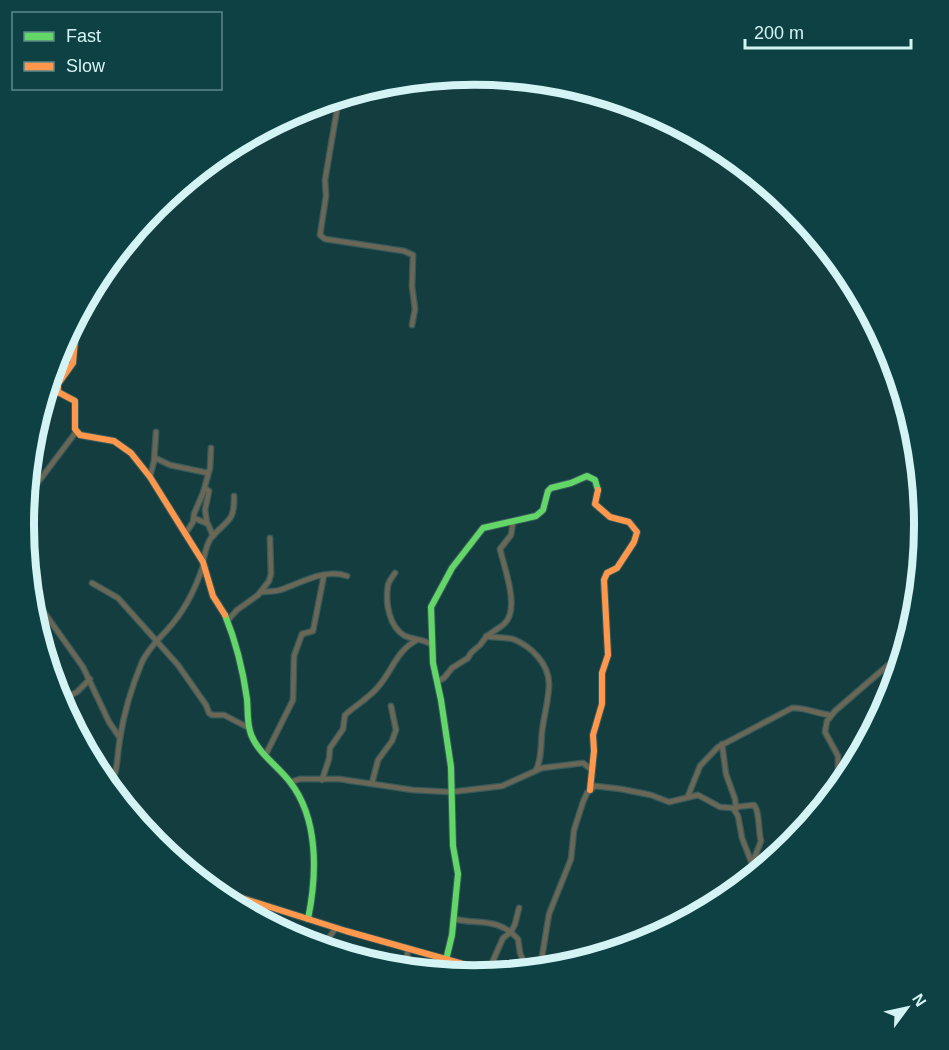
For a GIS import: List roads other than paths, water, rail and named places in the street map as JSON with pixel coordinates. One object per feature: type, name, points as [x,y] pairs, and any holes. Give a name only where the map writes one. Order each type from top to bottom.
[{"type":"street","points":[[338,107],[325,180],[326,196],[320,235],[325,239],[404,251],[412,255],[415,309],[412,325]]},
{"type":"street","points":[[36,485],[76,432],[74,421],[76,403],[61,395],[57,388],[73,363],[74,343]]},
{"type":"street","points":[[76,432],[85,437],[114,441],[131,453],[150,477],[203,564],[213,596],[228,620],[237,646],[248,699],[249,728]]},
{"type":"street","points":[[150,477],[155,458],[156,432]]},
{"type":"street","points":[[185,534],[194,518],[205,488],[211,448]]},
{"type":"street","points":[[155,458],[170,465],[208,473]]},
{"type":"street","points":[[446,960],[452,935],[458,874],[453,846],[451,766],[438,681],[433,663],[431,607],[452,568],[483,528],[513,522],[540,513],[551,488],[591,476],[598,483],[597,507],[610,517],[622,517],[628,520],[637,532],[635,544],[617,568],[607,573],[604,580],[608,655],[602,673],[602,704],[593,735],[590,790],[583,801],[574,830],[571,859],[549,914],[542,960]]},
{"type":"street","points":[[205,488],[209,491],[206,510],[207,523],[213,536]]},
{"type":"street","points":[[114,777],[120,738],[141,665],[155,641],[189,603],[207,547],[213,536],[227,523],[234,511],[234,496]]},
{"type":"street","points":[[194,518],[207,523]]},
{"type":"street","points":[[438,681],[468,658],[471,651],[482,644],[486,636],[503,625],[508,618],[511,607],[510,589],[500,549],[511,535],[513,522]]},
{"type":"street","points":[[228,620],[237,610],[261,592],[271,578],[270,538]]},
{"type":"street","points":[[261,592],[281,590],[324,575],[336,573],[347,576]]},
{"type":"street","points":[[395,573],[388,584],[390,615],[396,630],[432,645]]},
{"type":"street","points":[[266,754],[293,700],[294,656],[302,634],[313,631],[324,575]]},
{"type":"street","points":[[92,583],[118,598],[183,671],[209,713],[224,715],[249,728],[266,754],[298,794],[308,820],[313,847],[313,893],[308,920]]},
{"type":"street","points":[[43,610],[90,679],[120,738]]},
{"type":"street","points":[[486,636],[508,638],[522,644],[536,653],[546,670],[549,690],[539,764],[536,770]]},
{"type":"street","points":[[322,780],[330,748],[343,729],[345,715],[372,693],[394,666],[396,657],[406,646],[417,640]]},
{"type":"street","points":[[840,769],[838,756],[824,728],[830,715],[893,661]]},
{"type":"street","points":[[69,696],[90,679]]},
{"type":"street","points":[[372,783],[378,759],[387,749],[394,735],[396,726],[391,706]]},
{"type":"street","points":[[688,796],[700,766],[722,744],[792,708],[799,707],[818,714],[830,715]]},
{"type":"street","points":[[722,744],[726,774],[752,864]]},
{"type":"street","points":[[290,782],[300,779],[339,779],[413,790],[452,792],[502,786],[547,767],[579,763],[586,764],[592,770]]},
{"type":"street","points":[[590,790],[598,786],[621,789],[651,795],[669,802],[698,795],[720,807],[736,808],[754,805],[758,811],[758,830],[761,841],[752,864]]},
{"type":"street","points":[[248,902],[462,965]]},
{"type":"street","points":[[495,964],[503,938],[511,932],[519,908]]},
{"type":"street","points":[[454,919],[476,924],[486,922],[499,924],[518,939],[523,962]]},
{"type":"street","points":[[327,940],[336,928]]},
{"type":"street","points":[[406,959],[408,949]]}]
